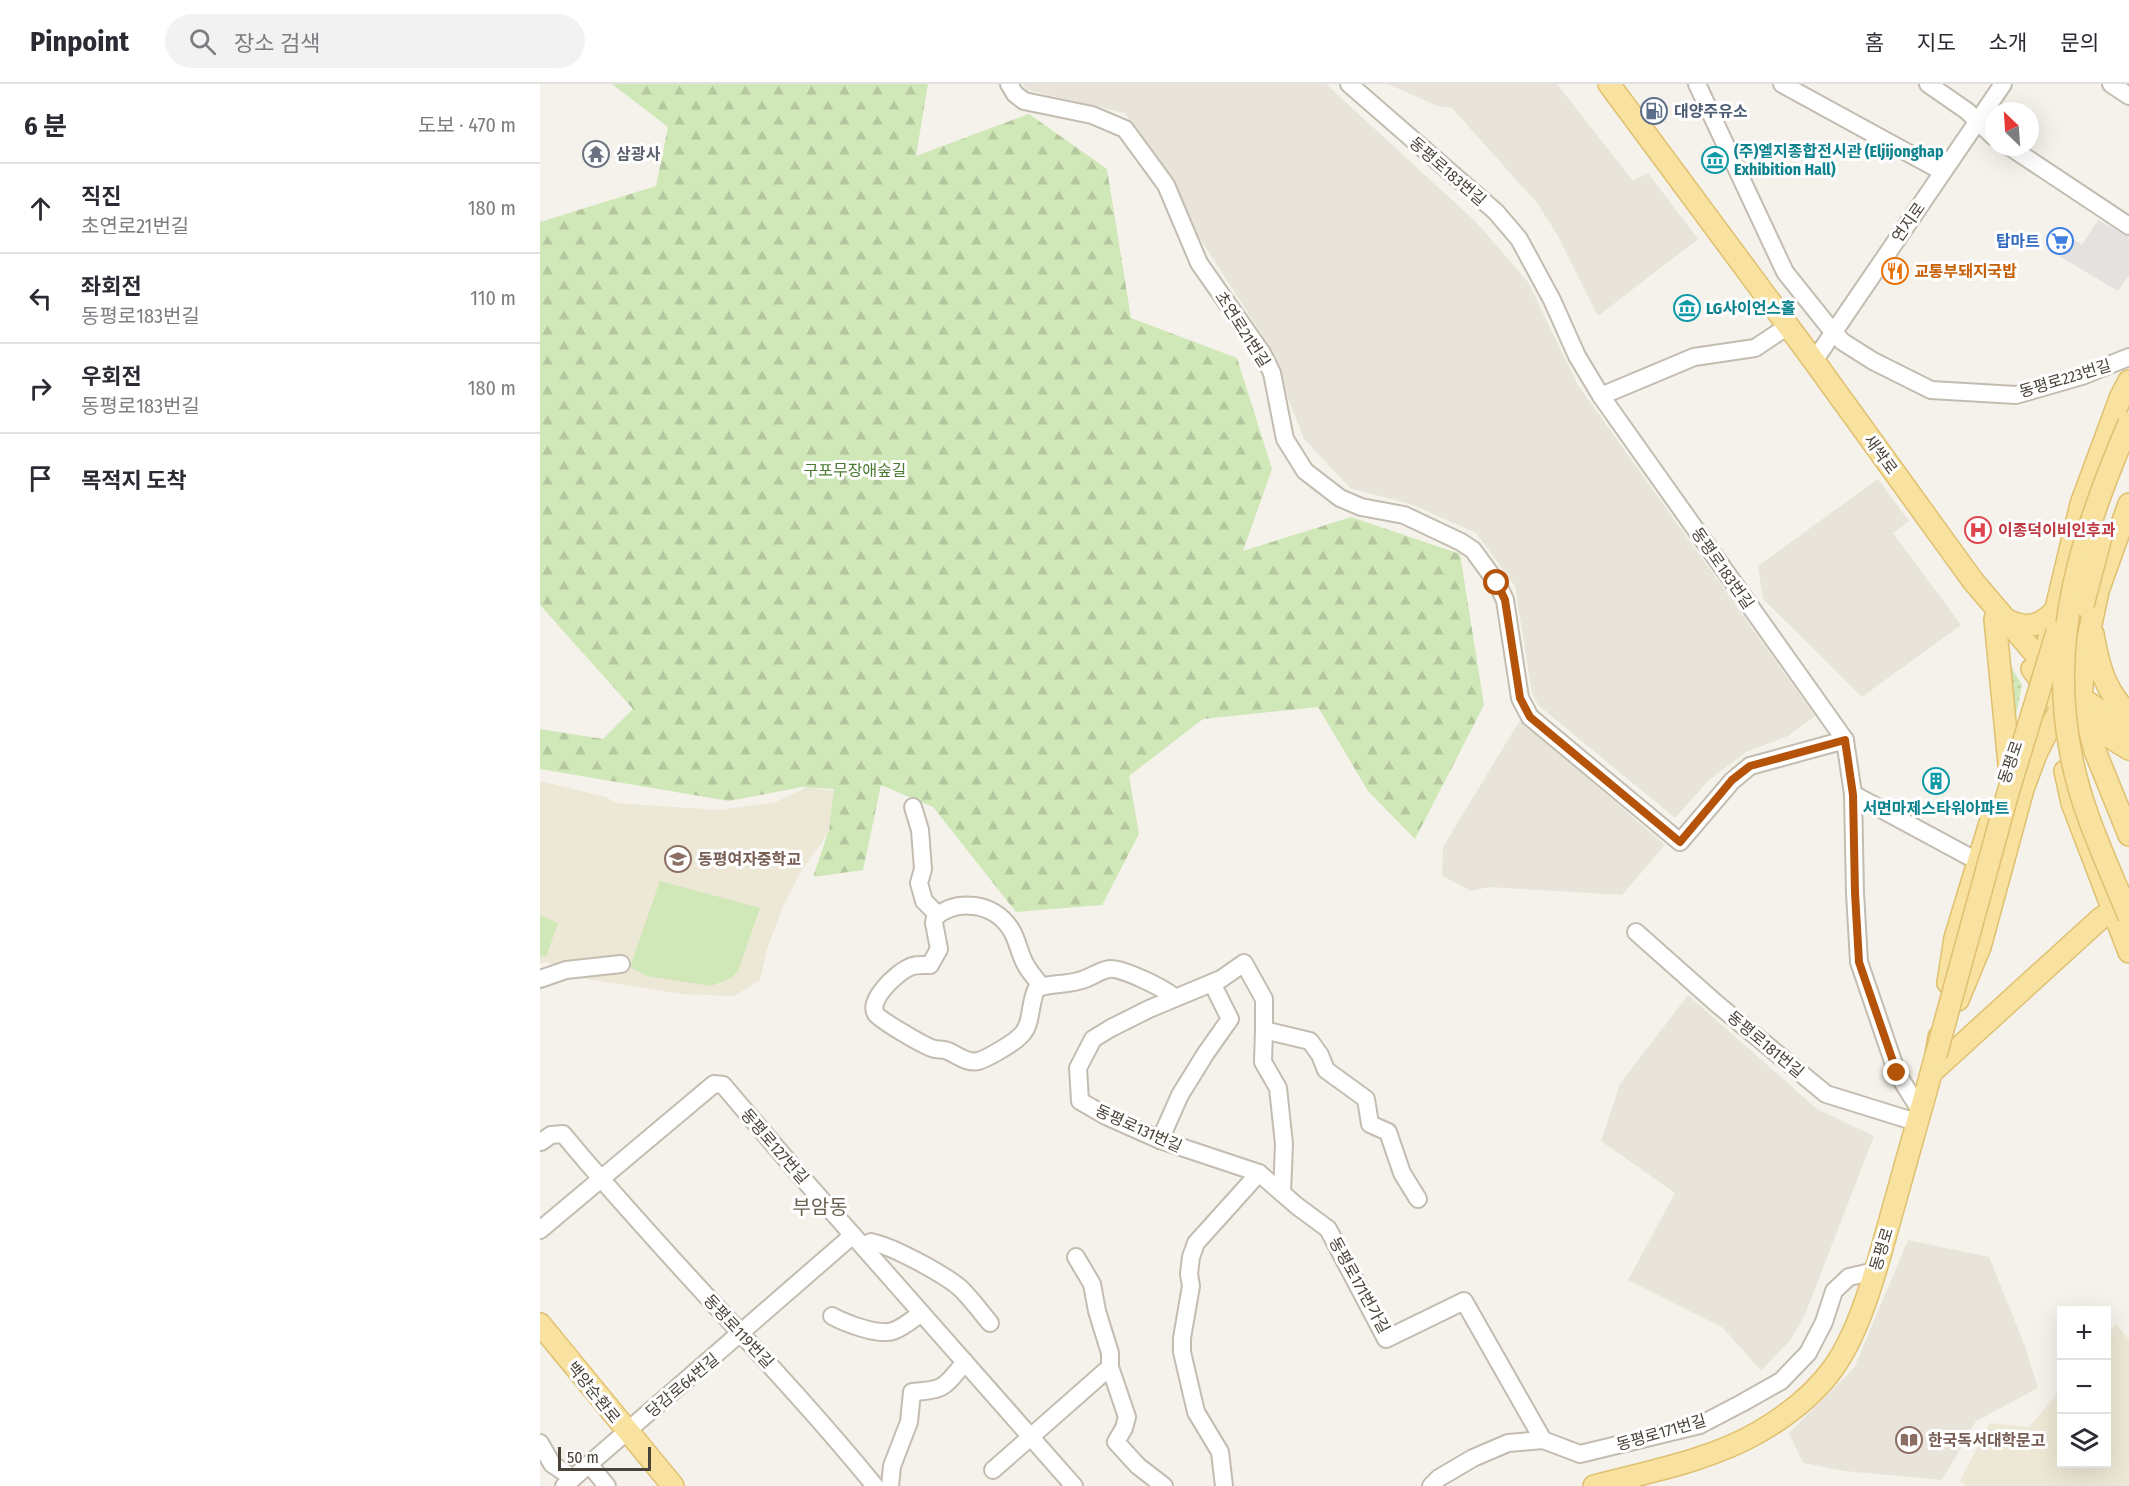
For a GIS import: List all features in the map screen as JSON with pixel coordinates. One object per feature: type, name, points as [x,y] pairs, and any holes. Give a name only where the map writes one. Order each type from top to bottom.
[{"type":"main road","name":"새싹로","points":[[1609,84],[1814,361],[2001,620],[2041,670],[2072,703],[2129,729]]},
{"type":"main road","name":"동평로","points":[[1594,1486],[1719,1450],[1760,1431],[1801,1403],[1821,1384],[1836,1365],[1853,1334],[1875,1271],[1934,1064],[1955,938],[1977,861],[2041,670],[2081,504],[2121,396],[2129,381]]},
{"type":"main road","points":[[1934,1064],[2007,796],[2094,514],[2129,423]]},
{"type":"main road","points":[[2129,457],[2100,538],[2086,588],[2080,618],[2077,673],[2081,736],[2086,768],[2098,808],[2129,885]]},
{"type":"main road","points":[[2121,914],[2072,803],[2061,738],[2082,674],[2098,591],[2129,504]]},
{"type":"main road","points":[[2076,571],[2064,653],[2070,754],[2081,795],[2121,914],[2129,952]]},
{"type":"main road","points":[[2009,764],[2001,620],[2030,626],[2046,620],[2056,610]]},
{"type":"main road","points":[[2091,623],[2101,671],[2110,692],[2129,714]]},
{"type":"main road","points":[[1934,1064],[1980,946],[2023,789],[2036,754],[2072,703]]},
{"type":"main road","points":[[2072,703],[2087,724],[2110,790],[2129,835]]},
{"type":"main road","points":[[2087,724],[2129,749]]},
{"type":"main road","points":[[1934,1064],[2101,918],[2121,914]]},
{"type":"main road","name":"백양순환로","points":[[540,1324],[673,1486]]},
{"type":"street","name":"초연로21번길","points":[[1009,84],[1015,94],[1024,101],[1092,115],[1125,129],[1166,185],[1198,263],[1262,353],[1272,373],[1285,439],[1305,471],[1340,498],[1361,507],[1404,515],[1473,550],[1497,583],[1505,600],[1520,698],[1530,717],[1680,842],[1732,780],[1750,766],[1845,740]]},
{"type":"street","name":"동평로183번길","points":[[1349,84],[1496,212],[1519,239],[1552,300],[1577,356],[1601,396],[1845,740],[1853,795],[1859,962],[1897,1073],[1918,1116]]},
{"type":"street","name":"동평로223번길","points":[[1697,84],[1785,272],[1833,332],[1843,342],[1873,361],[1932,390],[2016,395],[2082,376],[2129,357]]},
{"type":"street","points":[[1782,84],[1943,171]]},
{"type":"street","points":[[1928,84],[1967,111],[1985,129]]},
{"type":"street","name":"연지로","points":[[1814,361],[2003,84]]},
{"type":"street","points":[[2110,84],[2129,96]]},
{"type":"street","points":[[2024,156],[2129,226]]},
{"type":"street","points":[[1601,396],[1694,357],[1755,348],[1788,326]]},
{"type":"street","points":[[1853,795],[1977,861]]},
{"type":"street","points":[[913,807],[920,830],[923,869],[919,883],[924,901],[938,915]]},
{"type":"street","points":[[1041,987],[1023,960],[1012,930],[995,913],[966,905],[945,909],[935,917],[939,949],[930,965],[921,964],[908,967],[892,979],[880,992],[875,1010],[876,1014],[885,1021],[925,1045],[943,1049],[967,1060],[978,1061],[1018,1038],[1024,1032],[1030,1021],[1037,988],[1041,987],[1049,983],[1077,982],[1109,969],[1122,970],[1154,986],[1168,990],[1175,998]]},
{"type":"street","name":"동평로181번길","points":[[1636,932],[1826,1094],[1918,1116]]},
{"type":"street","name":"동평로131번길","points":[[1264,1030],[1264,999],[1244,963],[1221,979],[1175,998],[1093,1039],[1078,1068],[1080,1101],[1106,1116],[1160,1140],[1259,1173],[1282,1193]]},
{"type":"street","points":[[540,979],[566,970],[621,964]]},
{"type":"street","points":[[1160,1140],[1180,1095],[1230,1019],[1212,983]]},
{"type":"street","points":[[1282,1193],[1284,1144],[1278,1088],[1263,1062],[1264,1030],[1310,1041],[1320,1055],[1326,1070],[1366,1099],[1370,1124],[1388,1131],[1401,1173],[1418,1199]]},
{"type":"street","name":"동평로127번길","points":[[540,1230],[714,1084],[723,1085],[1074,1486]]},
{"type":"street","name":"동평로119번길","points":[[540,1141],[552,1135],[563,1134],[599,1179],[826,1426],[875,1486]]},
{"type":"street","points":[[1224,1486],[1220,1452],[1196,1412],[1182,1352],[1182,1338],[1191,1286],[1191,1257],[1196,1243],[1259,1173]]},
{"type":"street","name":"동평로171번가길","points":[[1282,1193],[1328,1229],[1386,1339],[1464,1301],[1543,1440]]},
{"type":"street","points":[[858,1241],[886,1245],[946,1278],[959,1288],[990,1323]]},
{"type":"street","name":"당감로64번길","points":[[568,1482],[741,1334],[858,1241]]},
{"type":"street","points":[[1076,1257],[1092,1284],[1097,1311],[1110,1353],[1110,1367],[1127,1417],[1116,1442],[1138,1466],[1164,1486]]},
{"type":"street","name":"동평로171번길","points":[[1431,1486],[1439,1478],[1473,1458],[1508,1443],[1543,1440],[1580,1454],[1700,1425],[1781,1381],[1808,1353],[1824,1322],[1834,1291],[1849,1277],[1875,1271]]},
{"type":"street","points":[[832,1316],[844,1322],[890,1332],[907,1325],[921,1313]]},
{"type":"street","points":[[890,1486],[892,1466],[909,1422],[912,1392],[931,1391],[945,1386],[965,1362]]},
{"type":"street","points":[[993,1470],[1110,1367]]},
{"type":"street","points":[[540,1443],[552,1464],[568,1482]]},
{"type":"street","points":[[589,1464],[607,1486]]},
{"type":"shaded area","points":[[1023,84],[1326,84],[1476,222],[1528,282],[1578,385],[1815,716],[1788,736],[1746,752],[1708,781],[1675,818],[1538,705],[1532,693],[1515,586],[1476,533],[1413,505],[1350,488],[1304,439],[1266,341],[1199,237],[1125,113],[1027,90]]},
{"type":"shaded area","points":[[1388,84],[1557,84],[1633,181],[1648,173],[1698,239],[1598,316],[1558,236],[1537,203],[1452,108],[1437,106]]},
{"type":"shaded area","points":[[2098,220],[2129,237],[2129,275],[2118,291],[2049,250],[2061,230],[2082,245]]},
{"type":"shaded area","points":[[1878,479],[1909,521],[1893,533],[1961,625],[1862,697],[1763,599],[1758,566]]},
{"type":"shaded area","points":[[1520,720],[1665,845],[1622,895],[1489,887],[1471,891],[1442,876],[1443,847]]},
{"type":"shaded area","points":[[540,781],[606,797],[616,803],[718,810],[776,802],[807,787],[839,792],[827,835],[801,871],[783,906],[767,949],[760,980],[734,996],[682,994],[587,979],[558,965],[540,963]]},
{"type":"shaded area","points":[[1688,995],[1817,1109],[1874,1136],[1806,1312],[1792,1338],[1761,1371],[1723,1328],[1628,1280],[1675,1193],[1601,1141],[1620,1084]]},
{"type":"shaded area","points":[[1908,1240],[1989,1257],[2025,1346],[2038,1388],[1976,1421],[1942,1480],[1845,1471],[1803,1463],[1789,1433],[1854,1368]]},
{"type":"shaded area","points":[[2116,1324],[2129,1340],[2129,1486],[1966,1486],[1960,1481],[1990,1423],[2029,1427],[2057,1394],[2057,1468],[2111,1468],[2111,1331]]},
{"type":"green space","name":"구포무장애숲길","points":[[612,84],[928,84],[916,156],[1029,114],[1107,169],[1131,318],[1237,358],[1272,469],[1243,551],[1351,517],[1460,554],[1484,705],[1415,839],[1368,791],[1318,707],[1203,719],[1129,776],[1139,834],[1102,905],[1016,912],[933,807],[881,785],[863,870],[813,877],[829,830],[834,789],[802,787],[729,801],[540,769],[540,729],[603,739],[633,709],[540,605],[540,222],[656,186],[668,127]]},
{"type":"green space","points":[[2007,660],[2022,685],[2014,725]]},
{"type":"green space","points":[[660,881],[760,908],[738,971],[731,978],[711,986],[647,976],[630,967]]},
{"type":"green space","points":[[540,915],[558,923],[546,957],[540,956]]},
{"type":"place","name":"대양주유소","points":[[1654,111]]},
{"type":"place","name":"삼광사","points":[[596,154]]},
{"type":"place","name":"(주)엘지종합전시관 (Eljijonghap Exhibition Hall)","points":[[1715,160]]},
{"type":"place","name":"탑마트","points":[[2060,241]]},
{"type":"place","name":"교통부돼지국밥","points":[[1895,271]]},
{"type":"place","name":"LG사이언스홀","points":[[1687,308]]},
{"type":"place","name":"이종덕이비인후과","points":[[1978,530]]},
{"type":"place","name":"서면마제스타워아파트","points":[[1936,781]]},
{"type":"place","name":"동평여자중학교","points":[[678,859]]},
{"type":"place","name":"한국독서대학문고","points":[[1909,1440]]},
{"type":"district","name":"부암동","points":[[820,1207]]},
{"type":"route","points":[[1497,583],[1505,600],[1520,698],[1530,717],[1680,842],[1732,780],[1750,766],[1845,740],[1853,795],[1859,962],[1897,1073]]}]
